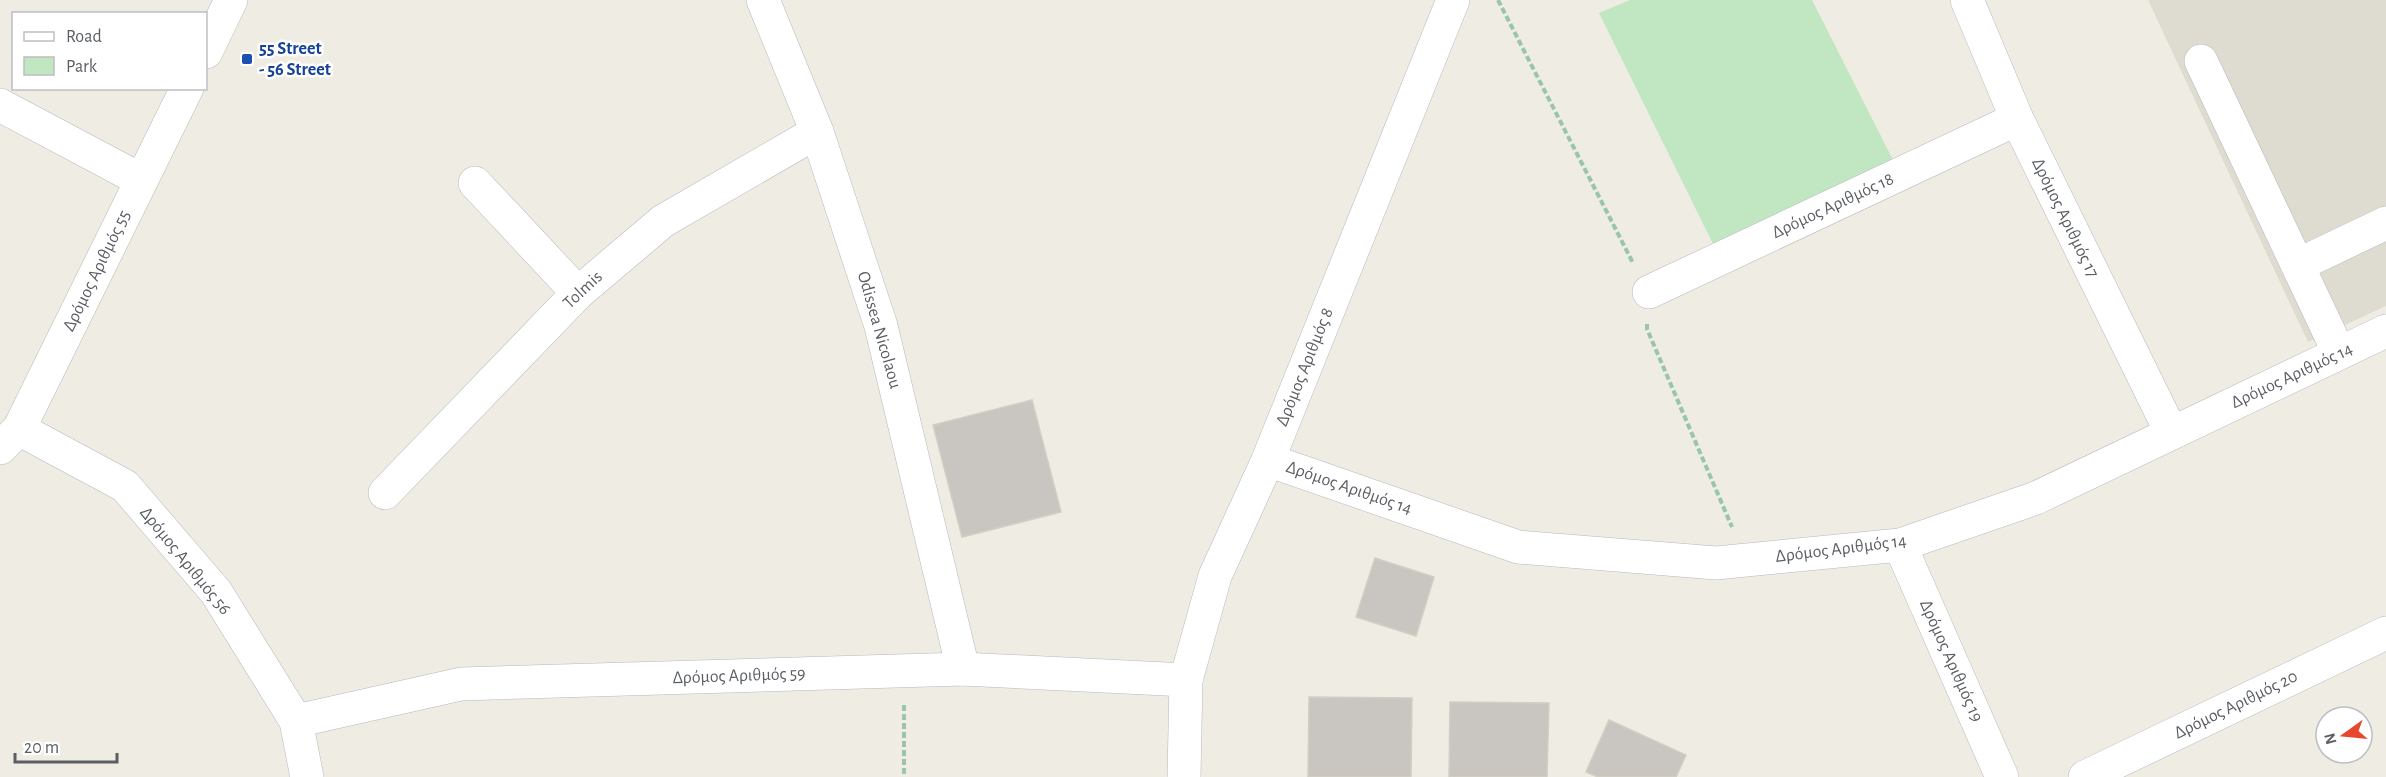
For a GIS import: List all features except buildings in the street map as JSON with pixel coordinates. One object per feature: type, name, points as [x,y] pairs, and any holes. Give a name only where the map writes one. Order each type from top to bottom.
[{"type":"street","points":[[207,50],[231,0]]},
{"type":"street","name":"Odissea Nicolaou","points":[[763,0],[817,132],[881,326],[963,669]]},
{"type":"street","name":"Δρόμος Αριθμός 8","points":[[1184,777],[1186,680],[1215,576],[1268,460],[1453,0]]},
{"type":"street","name":"Δρόμος Αριθμός 17","points":[[1967,0],[2017,119],[2171,432]]},
{"type":"street","points":[[2201,61],[2339,353]]},
{"type":"street","name":"Δρόμος Αριθμός 55","points":[[10,438],[186,90]]},
{"type":"street","points":[[0,105],[141,180]]},
{"type":"street","name":"Δρόμος Αριθμός 18","points":[[1648,292],[2017,119]]},
{"type":"street","name":"Tolmis","points":[[385,494],[578,293],[663,221],[817,132]]},
{"type":"street","points":[[475,183],[578,293]]},
{"type":"street","points":[[2298,265],[2386,223]]},
{"type":"street","name":"Δρόμος Αριθμός 14","points":[[1268,460],[1518,547],[1716,563],[1900,545],[2036,498],[2386,331]]},
{"type":"street","name":"Δρόμος Αριθμός 56","points":[[10,438],[125,486],[216,592],[296,722],[307,777]]},
{"type":"street","name":"Δρόμος Αριθμός 19","points":[[1900,545],[2002,777]]},
{"type":"street","name":"Δρόμος Αριθμός 20","points":[[2085,777],[2386,633]]},
{"type":"street","name":"Δρόμος Αριθμός 59","points":[[296,722],[461,684],[963,669],[1186,680]]},
{"type":"path","points":[[1498,0],[1648,292],[1647,329],[1746,561]]},
{"type":"path","points":[[904,671],[904,777]]},
{"type":"shaded area","points":[[2148,0],[2386,0],[2386,306],[2308,342]]},
{"type":"green space","points":[[1630,0],[1812,0],[1894,162],[1718,254],[1599,13]]},
{"type":"place","name":"55 Street - 56 Street","points":[[247,59]]}]
